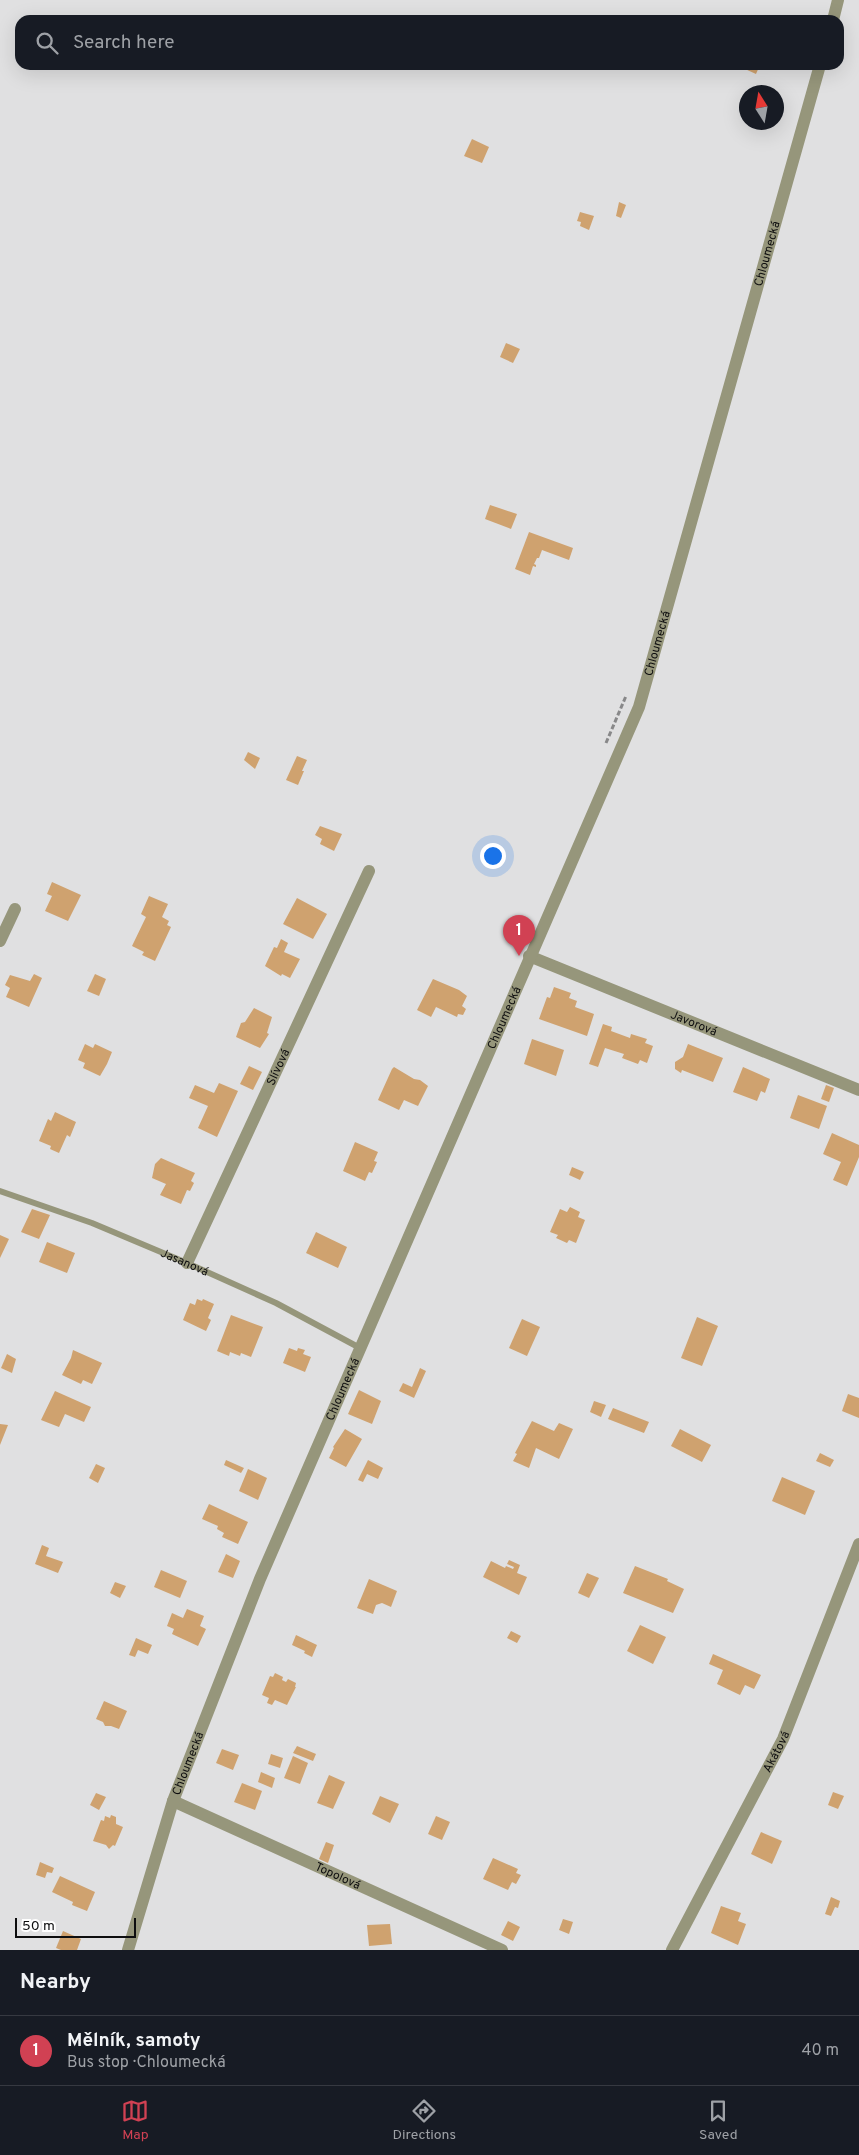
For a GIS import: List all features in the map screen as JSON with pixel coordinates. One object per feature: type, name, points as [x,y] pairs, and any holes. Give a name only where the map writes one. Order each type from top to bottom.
[{"type":"street","points":[[834,15],[838,0]]},
{"type":"street","name":"Chloumecká","points":[[128,1950],[173,1801],[260,1579],[529,956],[639,707],[819,70]]},
{"type":"street","name":"Slívová","points":[[187,1263],[369,871]]},
{"type":"street","points":[[0,942],[15,909]]},
{"type":"street","name":"Javorová","points":[[529,956],[859,1090]]},
{"type":"street","name":"Akátová","points":[[672,1950],[783,1739],[859,1544]]},
{"type":"street","name":"Topolová","points":[[173,1801],[502,1950]]},
{"type":"lane","name":"Jasanová","points":[[0,1191],[92,1223],[187,1263],[276,1303],[360,1348]]},
{"type":"path","points":[[604,749],[627,694]]},
{"type":"building","points":[[747,70],[758,70],[756,74]]},
{"type":"building","points":[[472,139],[489,147],[482,163],[464,156]]},
{"type":"building","points":[[619,202],[626,205],[621,218],[616,216]]},
{"type":"building","points":[[580,212],[594,216],[589,230],[580,226],[581,222],[577,221]]},
{"type":"building","points":[[506,343],[520,349],[513,363],[500,357]]},
{"type":"building","points":[[490,505],[517,514],[511,529],[485,519]]},
{"type":"building","points":[[529,532],[573,548],[569,560],[542,550],[534,564],[536,567],[533,566],[530,575],[515,569]]},
{"type":"building","points":[[248,752],[260,758],[255,769],[244,760]]},
{"type":"building","points":[[297,756],[307,760],[298,785],[286,780]]},
{"type":"building","points":[[320,826],[342,834],[334,851],[320,844],[322,839],[315,835]]},
{"type":"building","points":[[52,882],[81,895],[68,921],[45,911],[52,896],[47,894]]},
{"type":"building","points":[[149,896],[168,904],[162,917],[169,921],[167,925],[171,927],[155,961],[142,955],[144,952],[132,946],[146,917],[141,914]]},
{"type":"building","points":[[297,898],[327,914],[313,939],[283,924]]},
{"type":"building","points":[[281,939],[288,943],[284,952],[300,959],[290,978],[282,974],[281,976],[265,966],[274,947],[277,948]]},
{"type":"building","points":[[34,974],[42,978],[29,1007],[6,997],[10,988],[5,985],[10,975],[30,981]]},
{"type":"building","points":[[95,974],[106,979],[99,996],[87,991]]},
{"type":"building","points":[[433,979],[459,990],[467,996],[462,1006],[466,1009],[463,1015],[458,1014],[457,1017],[436,1007],[431,1017],[417,1010]]},
{"type":"building","points":[[554,987],[571,993],[569,998],[577,1001],[575,1007],[594,1014],[587,1036],[539,1019],[547,997],[550,998]]},
{"type":"building","points":[[254,1008],[272,1017],[267,1033],[269,1034],[260,1048],[236,1037],[241,1023],[245,1022]]},
{"type":"building","points":[[603,1024],[612,1027],[611,1031],[630,1038],[631,1034],[647,1039],[645,1043],[653,1046],[647,1063],[640,1060],[638,1064],[622,1058],[624,1054],[605,1048],[598,1067],[589,1064]]},
{"type":"building","points":[[532,1039],[564,1050],[556,1076],[524,1064]]},
{"type":"building","points":[[85,1044],[93,1048],[95,1044],[112,1052],[100,1076],[83,1068],[85,1063],[78,1060]]},
{"type":"building","points":[[688,1044],[723,1058],[713,1082],[682,1070],[681,1073],[675,1069],[675,1062],[683,1057]]},
{"type":"building","points":[[249,1066],[262,1072],[253,1090],[240,1084]]},
{"type":"building","points":[[394,1067],[428,1086],[418,1106],[404,1100],[399,1110],[378,1100]]},
{"type":"building","points":[[743,1067],[770,1079],[765,1093],[761,1091],[757,1101],[733,1092]]},
{"type":"building","points":[[219,1083],[238,1091],[217,1137],[198,1128],[208,1106],[189,1098],[195,1085],[214,1093]]},
{"type":"building","points":[[826,1085],[834,1088],[829,1102],[821,1099]]},
{"type":"building","points":[[798,1095],[827,1106],[819,1129],[790,1118]]},
{"type":"building","points":[[55,1112],[76,1122],[70,1137],[67,1135],[59,1153],[50,1149],[51,1146],[39,1141],[48,1119],[51,1121]]},
{"type":"building","points":[[832,1133],[859,1145],[859,1157],[847,1186],[833,1180],[841,1162],[823,1154]]},
{"type":"building","points":[[355,1142],[378,1152],[374,1161],[377,1162],[372,1173],[369,1172],[365,1181],[343,1171]]},
{"type":"building","points":[[161,1158],[195,1173],[191,1181],[194,1183],[190,1191],[187,1190],[181,1204],[160,1195],[166,1184],[152,1178],[155,1164]]},
{"type":"building","points":[[572,1167],[584,1172],[580,1180],[569,1175]]},
{"type":"building","points":[[570,1207],[580,1212],[578,1217],[585,1220],[576,1243],[569,1240],[567,1243],[556,1238],[558,1235],[550,1232],[560,1209],[567,1212]]},
{"type":"building","points":[[32,1209],[50,1215],[39,1239],[21,1232]]},
{"type":"building","points":[[316,1232],[347,1247],[338,1268],[306,1253]]},
{"type":"building","points":[[0,1235],[9,1239],[0,1258]]},
{"type":"building","points":[[47,1242],[75,1253],[67,1273],[39,1262]]},
{"type":"building","points":[[197,1299],[202,1301],[203,1299],[214,1304],[208,1318],[211,1320],[206,1331],[183,1320],[190,1303],[195,1305]]},
{"type":"building","points":[[231,1315],[263,1327],[251,1357],[241,1353],[240,1356],[230,1352],[229,1356],[217,1351]]},
{"type":"building","points":[[697,1317],[718,1326],[702,1366],[681,1358]]},
{"type":"building","points":[[522,1319],[540,1327],[527,1356],[509,1348]]},
{"type":"building","points":[[289,1348],[297,1351],[298,1348],[305,1350],[303,1354],[311,1357],[305,1372],[283,1363]]},
{"type":"building","points":[[73,1350],[102,1363],[92,1384],[83,1380],[81,1384],[62,1375]]},
{"type":"building","points":[[7,1354],[16,1359],[12,1373],[1,1368]]},
{"type":"building","points":[[420,1368],[426,1371],[414,1398],[399,1391],[403,1383],[412,1387]]},
{"type":"building","points":[[359,1390],[381,1401],[372,1424],[348,1414]]},
{"type":"building","points":[[55,1391],[91,1407],[84,1422],[65,1414],[59,1427],[41,1420]]},
{"type":"building","points":[[848,1394],[859,1398],[859,1418],[842,1411]]},
{"type":"building","points":[[594,1401],[606,1405],[601,1417],[590,1412]]},
{"type":"building","points":[[613,1408],[649,1422],[644,1433],[608,1419]]},
{"type":"building","points":[[532,1421],[554,1431],[559,1423],[573,1429],[559,1459],[536,1448],[529,1468],[513,1461],[517,1454],[515,1453]]},
{"type":"building","points":[[0,1424],[8,1425],[0,1445]]},
{"type":"building","points":[[345,1429],[362,1439],[346,1467],[329,1458],[333,1447]]},
{"type":"building","points":[[680,1429],[711,1445],[702,1462],[671,1446]]},
{"type":"building","points":[[820,1453],[834,1460],[830,1467],[816,1461]]},
{"type":"building","points":[[226,1460],[244,1468],[241,1473],[224,1465]]},
{"type":"building","points":[[368,1460],[383,1468],[378,1479],[367,1474],[363,1482],[358,1480]]},
{"type":"building","points":[[96,1464],[105,1468],[98,1483],[89,1478]]},
{"type":"building","points":[[248,1469],[267,1478],[258,1500],[239,1491]]},
{"type":"building","points":[[782,1477],[815,1491],[805,1515],[772,1501]]},
{"type":"building","points":[[209,1504],[248,1522],[238,1544],[222,1537],[224,1533],[217,1529],[218,1526],[202,1519]]},
{"type":"building","points":[[42,1545],[49,1548],[46,1556],[63,1562],[58,1573],[35,1564]]},
{"type":"building","points":[[226,1554],[240,1561],[233,1578],[218,1572]]},
{"type":"building","points":[[509,1560],[520,1565],[517,1573],[527,1577],[519,1595],[483,1577],[491,1561],[505,1568],[506,1566],[513,1569],[514,1567],[507,1564]]},
{"type":"building","points":[[635,1566],[668,1579],[667,1581],[684,1589],[673,1613],[623,1593]]},
{"type":"building","points":[[161,1570],[187,1581],[180,1598],[154,1587]]},
{"type":"building","points":[[587,1573],[599,1578],[589,1598],[578,1593]]},
{"type":"building","points":[[369,1579],[397,1591],[391,1607],[382,1603],[376,1605],[373,1614],[357,1608]]},
{"type":"building","points":[[115,1582],[126,1586],[120,1598],[110,1593]]},
{"type":"building","points":[[187,1609],[204,1616],[200,1626],[206,1629],[198,1646],[172,1634],[174,1629],[167,1626],[172,1613],[183,1618]]},
{"type":"building","points":[[640,1625],[666,1637],[653,1664],[627,1651]]},
{"type":"building","points":[[511,1631],[521,1636],[517,1643],[507,1638]]},
{"type":"building","points":[[296,1635],[317,1645],[312,1657],[304,1653],[305,1651],[292,1645]]},
{"type":"building","points":[[136,1638],[152,1645],[148,1654],[138,1650],[135,1657],[129,1655]]},
{"type":"building","points":[[713,1654],[761,1675],[754,1689],[745,1685],[740,1695],[717,1684],[723,1670],[709,1664]]},
{"type":"building","points":[[275,1673],[283,1677],[282,1680],[286,1682],[288,1679],[296,1683],[296,1687],[287,1705],[275,1700],[272,1705],[267,1703],[269,1698],[262,1695],[270,1676],[273,1677]]},
{"type":"building","points":[[104,1701],[127,1711],[119,1729],[105,1726],[103,1722],[96,1719]]},
{"type":"building","points":[[297,1746],[316,1754],[313,1761],[293,1753]]},
{"type":"building","points":[[222,1749],[239,1755],[233,1770],[216,1763]]},
{"type":"building","points":[[271,1754],[283,1758],[280,1768],[268,1764]]},
{"type":"building","points":[[293,1756],[308,1763],[300,1784],[284,1778]]},
{"type":"building","points":[[261,1772],[275,1778],[272,1788],[258,1782]]},
{"type":"building","points":[[329,1775],[345,1782],[333,1809],[317,1803]]},
{"type":"building","points":[[242,1783],[262,1791],[255,1810],[234,1802]]},
{"type":"building","points":[[833,1792],[844,1796],[838,1809],[828,1805]]},
{"type":"building","points":[[96,1793],[106,1797],[99,1810],[90,1805]]},
{"type":"building","points":[[380,1796],[399,1804],[390,1823],[372,1814]]},
{"type":"building","points":[[111,1815],[116,1817],[116,1824],[123,1827],[115,1846],[113,1845],[109,1849],[106,1845],[93,1841],[101,1820],[104,1821],[105,1816],[110,1818]]},
{"type":"building","points":[[436,1816],[450,1822],[442,1840],[428,1834]]},
{"type":"building","points":[[761,1832],[782,1841],[772,1864],[751,1854]]},
{"type":"building","points":[[326,1842],[334,1845],[328,1863],[319,1859]]},
{"type":"building","points":[[493,1858],[518,1869],[516,1873],[521,1875],[516,1884],[512,1882],[508,1890],[483,1879]]},
{"type":"building","points":[[40,1862],[54,1868],[52,1873],[47,1872],[45,1878],[36,1875]]},
{"type":"building","points":[[60,1876],[95,1892],[87,1911],[72,1905],[73,1902],[52,1892]]},
{"type":"building","points":[[831,1897],[840,1901],[838,1908],[835,1907],[831,1916],[825,1914]]},
{"type":"building","points":[[721,1906],[741,1913],[738,1921],[746,1924],[738,1945],[711,1933]]},
{"type":"building","points":[[563,1919],[573,1922],[569,1934],[559,1930]]},
{"type":"building","points":[[508,1921],[520,1927],[513,1941],[501,1935]]},
{"type":"building","points":[[390,1924],[392,1944],[369,1946],[367,1925]]},
{"type":"building","points":[[63,1931],[81,1939],[77,1950],[61,1950],[56,1948]]},
{"type":"place","name":"Mělník, samoty","points":[[519,956]]}]
